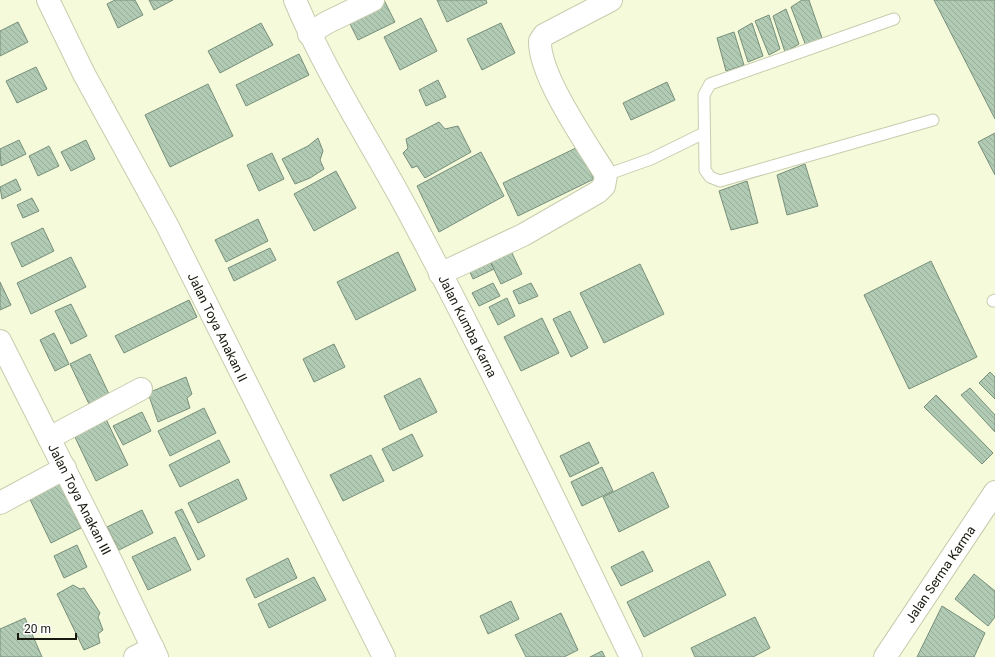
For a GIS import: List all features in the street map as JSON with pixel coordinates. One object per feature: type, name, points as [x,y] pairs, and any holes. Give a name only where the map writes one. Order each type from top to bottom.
[{"type":"street","name":"Jalan Toya Anakan II","points":[[48,0],[84,74],[167,225],[384,657]]},
{"type":"street","name":"Jalan Kumba Karna","points":[[295,0],[309,34],[408,212],[531,449],[632,657]]},
{"type":"street","points":[[309,34],[373,0]]},
{"type":"street","points":[[440,274],[523,235],[598,192],[604,186],[606,176],[566,108],[543,64],[540,41],[544,36],[611,0]]},
{"type":"street","name":"Jalan Toya Anakan III","points":[[0,342],[65,468],[148,654]]},
{"type":"street","points":[[49,438],[141,389]]},
{"type":"street","points":[[0,503],[65,468]]},
{"type":"street","name":"Jalan Serma Karma","points":[[885,657],[995,492]]},
{"type":"lane","points":[[894,20],[710,84],[704,94],[705,170],[710,177],[720,181],[933,120]]},
{"type":"lane","points":[[606,176],[651,159],[704,133]]},
{"type":"building","points":[[115,0],[135,0],[143,15],[118,28],[107,4]]},
{"type":"building","points":[[149,0],[173,0],[154,10]]},
{"type":"building","points":[[374,0],[384,0],[395,22],[358,40],[345,14]]},
{"type":"building","points":[[437,0],[486,0],[487,3],[447,22]]},
{"type":"building","points":[[802,0],[809,0],[822,38],[806,46],[791,7]]},
{"type":"building","points":[[934,0],[995,0],[995,119]]},
{"type":"building","points":[[786,9],[799,44],[785,52],[773,16]]},
{"type":"building","points":[[769,15],[780,49],[769,55],[755,21]]},
{"type":"building","points":[[421,18],[437,51],[400,70],[384,37]]},
{"type":"building","points":[[18,22],[28,42],[0,56],[0,31]]},
{"type":"building","points":[[261,23],[273,45],[220,73],[208,51]]},
{"type":"building","points":[[501,23],[515,53],[482,70],[467,39]]},
{"type":"building","points":[[752,23],[763,56],[748,62],[738,31]]},
{"type":"building","points":[[734,32],[744,65],[726,71],[717,38]]},
{"type":"building","points":[[299,54],[309,75],[246,106],[236,85]]},
{"type":"building","points":[[36,67],[47,89],[17,103],[6,81]]},
{"type":"building","points":[[438,80],[446,97],[426,106],[419,90]]},
{"type":"building","points":[[667,82],[675,100],[631,120],[623,103]]},
{"type":"building","points":[[208,84],[233,136],[170,167],[145,115]]},
{"type":"building","points":[[439,122],[445,129],[458,126],[471,152],[425,178],[417,166],[412,168],[403,153],[408,148],[406,139]]},
{"type":"building","points":[[995,133],[995,175],[978,142]]},
{"type":"building","points":[[318,138],[323,151],[320,160],[324,169],[310,178],[295,184],[282,159],[308,146]]},
{"type":"building","points":[[19,140],[26,154],[1,166],[0,149]]},
{"type":"building","points":[[86,140],[95,159],[71,171],[61,152]]},
{"type":"building","points":[[49,146],[59,166],[38,176],[29,156]]},
{"type":"building","points":[[578,147],[594,179],[518,216],[503,183]]},
{"type":"building","points":[[481,152],[504,196],[439,232],[417,186]]},
{"type":"building","points":[[272,153],[284,179],[259,191],[247,165]]},
{"type":"building","points":[[805,164],[818,206],[787,215],[777,175]]},
{"type":"building","points":[[336,171],[356,208],[314,231],[294,194]]},
{"type":"building","points":[[16,179],[21,190],[2,199],[0,187]]},
{"type":"building","points":[[747,181],[758,223],[731,230],[719,191]]},
{"type":"building","points":[[32,198],[39,211],[23,218],[17,205]]},
{"type":"building","points":[[258,219],[268,241],[226,262],[215,240]]},
{"type":"building","points":[[43,228],[54,251],[22,267],[11,243]]},
{"type":"building","points":[[270,248],[276,260],[234,281],[228,268]]},
{"type":"building","points":[[510,249],[522,274],[501,284],[489,259]]},
{"type":"building","points":[[398,252],[416,290],[356,320],[337,282]]},
{"type":"building","points":[[71,257],[86,287],[31,314],[17,283]]},
{"type":"building","points":[[489,260],[494,269],[473,279],[469,270]]},
{"type":"building","points":[[931,261],[977,357],[909,389],[864,295]]},
{"type":"building","points":[[640,264],[664,314],[604,343],[580,293]]},
{"type":"building","points":[[0,282],[11,305],[0,310]]},
{"type":"building","points":[[493,283],[500,296],[479,306],[472,293]]},
{"type":"building","points":[[531,283],[538,296],[519,304],[513,291]]},
{"type":"building","points":[[507,298],[515,316],[498,325],[489,307]]},
{"type":"building","points":[[189,300],[197,317],[124,353],[115,336]]},
{"type":"building","points":[[71,304],[87,336],[71,344],[55,311]]},
{"type":"building","points":[[570,311],[588,348],[571,357],[553,319]]},
{"type":"building","points":[[542,318],[559,353],[521,371],[504,337]]},
{"type":"building","points":[[54,333],[69,364],[55,371],[40,340]]},
{"type":"building","points":[[334,344],[345,367],[314,382],[303,359]]},
{"type":"building","points":[[90,354],[109,394],[89,404],[70,364]]},
{"type":"building","points":[[990,372],[995,377],[995,399],[979,383]]},
{"type":"building","points":[[186,377],[192,394],[187,398],[190,408],[158,422],[148,393]]},
{"type":"building","points":[[420,378],[437,412],[400,430],[384,396]]},
{"type":"building","points":[[970,388],[995,415],[995,432],[961,395]]},
{"type":"building","points":[[936,395],[993,453],[982,464],[924,407]]},
{"type":"building","points":[[204,408],[216,433],[170,456],[158,431]]},
{"type":"building","points":[[142,412],[151,431],[123,445],[113,426]]},
{"type":"building","points":[[105,417],[128,465],[96,481],[73,433]]},
{"type":"building","points":[[412,434],[423,456],[393,471],[382,449]]},
{"type":"building","points":[[219,440],[230,462],[180,487],[169,465]]},
{"type":"building","points":[[589,442],[599,463],[570,477],[560,456]]},
{"type":"building","points":[[371,455],[384,481],[343,501],[330,475]]},
{"type":"building","points":[[602,467],[613,491],[582,506],[571,482]]},
{"type":"building","points":[[653,472],[669,507],[619,532],[603,497]]},
{"type":"building","points":[[56,476],[81,528],[51,543],[26,491]]},
{"type":"building","points":[[238,479],[247,499],[198,523],[188,503]]},
{"type":"building","points":[[182,509],[205,556],[198,560],[175,512]]},
{"type":"building","points":[[142,510],[153,533],[119,550],[107,527]]},
{"type":"building","points":[[175,537],[191,570],[148,590],[132,557]]},
{"type":"building","points":[[77,545],[87,567],[64,578],[54,556]]},
{"type":"building","points":[[643,551],[653,571],[621,586],[611,567]]},
{"type":"building","points":[[288,558],[297,578],[255,598],[246,579]]},
{"type":"building","points":[[709,561],[726,595],[644,637],[627,602]]},
{"type":"building","points":[[974,574],[995,591],[995,617],[988,626],[955,599]]},
{"type":"building","points":[[314,577],[326,600],[269,628],[258,604]]},
{"type":"building","points":[[73,585],[80,589],[84,588],[100,613],[98,617],[103,630],[98,634],[100,643],[84,650],[57,594]]},
{"type":"building","points":[[511,601],[519,619],[488,634],[480,616]]},
{"type":"building","points":[[942,606],[985,633],[974,657],[917,657]]},
{"type":"building","points":[[561,613],[578,650],[564,657],[526,657],[515,635]]},
{"type":"building","points":[[755,617],[770,648],[753,657],[695,657],[691,648]]},
{"type":"building","points":[[25,618],[42,657],[0,657],[0,629]]},
{"type":"building","points":[[602,651],[605,657],[590,657]]}]
